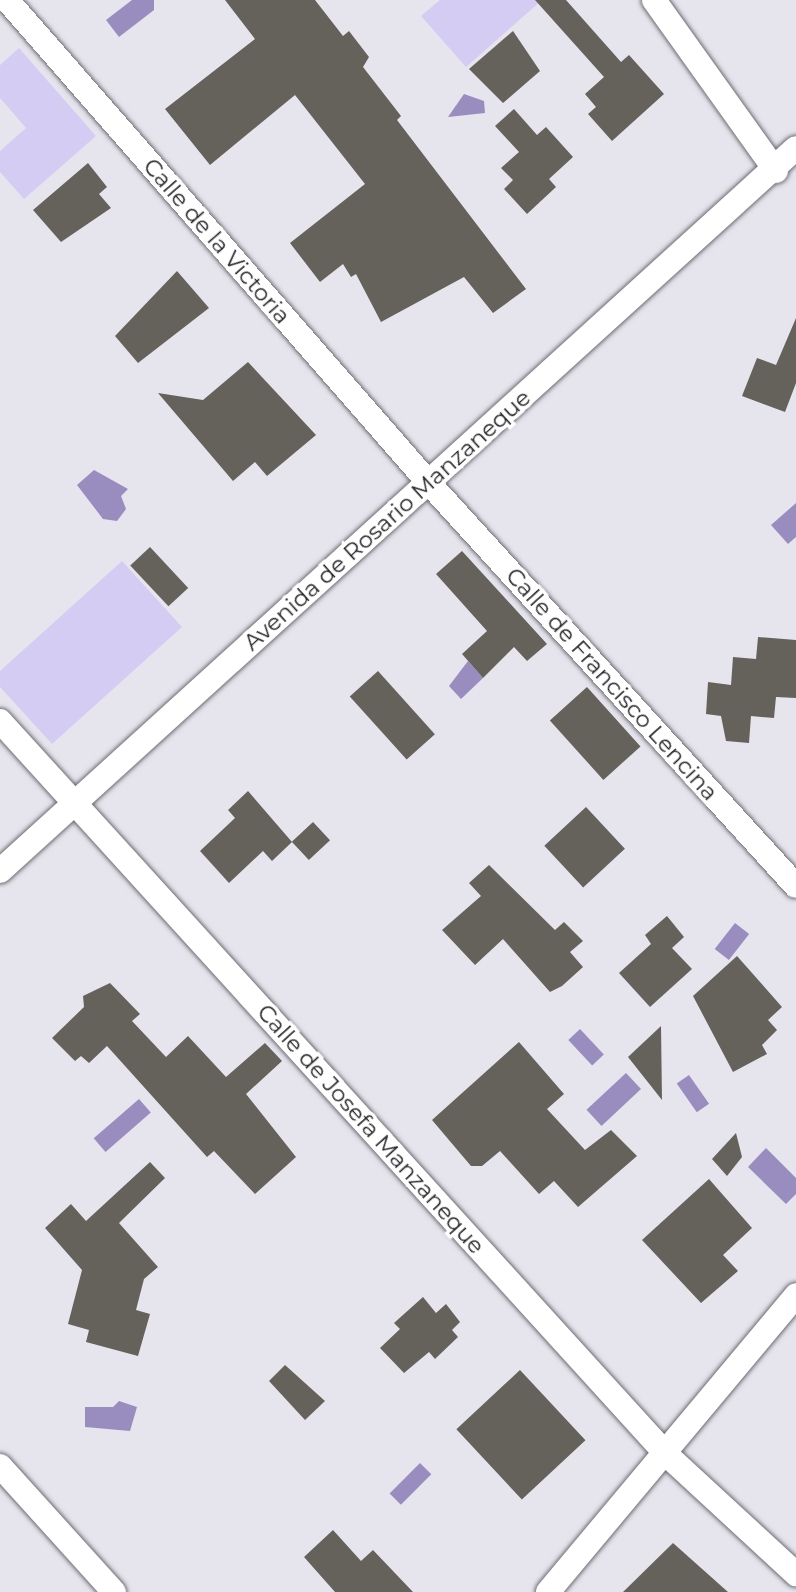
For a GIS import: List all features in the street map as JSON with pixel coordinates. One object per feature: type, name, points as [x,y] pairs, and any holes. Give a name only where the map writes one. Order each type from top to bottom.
[{"type":"street","name":"Calle de la Victoria","points":[[7,0],[428,482]]},
{"type":"street","points":[[654,0],[786,170]]},
{"type":"street","name":"Avenida de Rosario Manzaneque","points":[[0,872],[428,482],[786,170],[796,148]]},
{"type":"street","name":"Calle de Francisco Lencina","points":[[428,482],[796,886]]},
{"type":"street","name":"Calle de Josefa Manzaneque","points":[[0,721],[77,802],[667,1455],[796,1574]]},
{"type":"street","points":[[548,1592],[667,1455],[796,1295]]},
{"type":"street","points":[[0,1466],[114,1592]]},
{"type":"shaded area","points":[[132,0],[154,0],[154,10],[119,37],[106,20]]},
{"type":"shaded area","points":[[440,0],[542,0],[466,67],[421,16]]},
{"type":"shaded area","points":[[19,48],[96,136],[24,199],[0,172],[0,151],[26,128],[0,98],[0,65]]},
{"type":"shaded area","points":[[464,94],[484,101],[485,113],[448,117]]},
{"type":"shaded area","points":[[94,470],[128,489],[121,496],[126,509],[117,521],[103,519],[77,485]]},
{"type":"shaded area","points":[[796,503],[796,537],[788,544],[771,525]]},
{"type":"shaded area","points":[[122,561],[182,627],[52,744],[0,687],[0,671]]},
{"type":"shaded area","points":[[468,661],[483,678],[461,699],[449,686]]},
{"type":"shaded area","points":[[735,923],[749,934],[729,960],[715,949]]},
{"type":"shaded area","points":[[580,1029],[604,1055],[592,1066],[568,1040]]},
{"type":"shaded area","points":[[626,1073],[641,1089],[602,1126],[587,1110]]},
{"type":"shaded area","points":[[689,1075],[709,1104],[697,1112],[677,1084]]},
{"type":"shaded area","points":[[139,1099],[151,1113],[106,1152],[94,1138]]},
{"type":"shaded area","points":[[766,1148],[796,1178],[796,1194],[786,1204],[748,1167]]},
{"type":"shaded area","points":[[119,1401],[137,1407],[130,1431],[85,1427],[85,1407],[113,1407]]},
{"type":"shaded area","points":[[420,1463],[431,1474],[401,1505],[390,1493]]},
{"type":"building","points":[[225,0],[315,0],[343,36],[349,31],[369,57],[363,67],[401,116],[397,120],[526,289],[493,313],[464,277],[381,322],[356,274],[351,277],[343,264],[320,282],[290,243],[365,184],[295,95],[210,165],[165,109],[255,39]]},
{"type":"building","points":[[535,0],[566,0],[621,62],[629,55],[664,94],[612,141],[588,114],[596,107],[585,94],[604,77]]},
{"type":"building","points":[[513,31],[540,71],[503,103],[469,69]]},
{"type":"building","points":[[514,109],[537,135],[546,127],[573,157],[549,179],[556,187],[527,214],[504,189],[513,180],[501,168],[519,152],[495,126]]},
{"type":"building","points":[[88,163],[107,187],[99,194],[111,208],[61,242],[33,210]]},
{"type":"building","points":[[177,271],[209,308],[138,363],[115,336]]},
{"type":"building","points":[[796,318],[796,383],[785,412],[742,396],[757,358],[776,365]]},
{"type":"building","points":[[248,362],[316,435],[267,476],[255,462],[233,481],[158,393],[203,400]]},
{"type":"building","points":[[150,547],[188,588],[168,606],[130,565]]},
{"type":"building","points":[[462,551],[547,644],[527,661],[514,647],[483,678],[462,654],[487,631],[436,574]]},
{"type":"building","points":[[758,637],[796,640],[796,698],[776,697],[774,718],[751,716],[749,743],[726,741],[721,716],[706,714],[708,682],[731,685],[733,657],[756,659]]},
{"type":"building","points":[[378,671],[435,734],[407,760],[350,696]]},
{"type":"building","points":[[587,687],[641,746],[603,780],[550,720]]},
{"type":"building","points":[[248,791],[292,842],[272,861],[263,851],[229,883],[200,851],[235,818],[228,810]]},
{"type":"building","points":[[586,807],[625,849],[583,888],[544,846]]},
{"type":"building","points":[[313,822],[330,840],[309,860],[292,842]]},
{"type":"building","points":[[489,865],[555,930],[564,922],[583,941],[570,952],[583,967],[562,986],[550,992],[503,939],[475,965],[442,930],[481,896],[469,883]]},
{"type":"building","points":[[667,916],[684,937],[672,948],[692,969],[650,1007],[619,973],[651,944],[645,935]]},
{"type":"building","points":[[737,956],[782,1007],[768,1020],[777,1030],[762,1045],[767,1054],[733,1072],[693,996]]},
{"type":"building","points":[[110,983],[140,1014],[132,1021],[166,1057],[188,1036],[226,1077],[265,1043],[282,1061],[246,1094],[296,1157],[255,1194],[214,1151],[207,1157],[107,1046],[89,1063],[81,1056],[75,1061],[52,1038],[84,1007],[83,996]]},
{"type":"building","points":[[661,1026],[662,1100],[628,1057]]},
{"type":"building","points":[[519,1042],[564,1094],[547,1109],[585,1150],[611,1130],[637,1156],[578,1207],[554,1181],[539,1194],[500,1151],[482,1166],[471,1166],[432,1120]]},
{"type":"building","points":[[736,1133],[742,1157],[727,1176],[712,1159]]},
{"type":"building","points":[[150,1162],[165,1178],[119,1223],[158,1267],[144,1279],[136,1310],[150,1314],[138,1356],[86,1342],[89,1330],[68,1324],[82,1270],[45,1228],[71,1204],[86,1221]]},
{"type":"building","points":[[709,1179],[752,1228],[723,1255],[738,1271],[701,1303],[642,1240]]},
{"type":"building","points":[[423,1297],[436,1313],[446,1304],[460,1322],[452,1330],[458,1337],[435,1359],[429,1352],[404,1373],[380,1348],[400,1329],[394,1323]]},
{"type":"building","points":[[285,1365],[325,1401],[305,1420],[269,1381]]},
{"type":"building","points":[[520,1370],[585,1440],[522,1500],[456,1429]]},
{"type":"building","points":[[333,1530],[361,1561],[373,1550],[413,1592],[335,1592],[304,1557]]},
{"type":"building","points":[[673,1543],[728,1592],[623,1592]]}]
